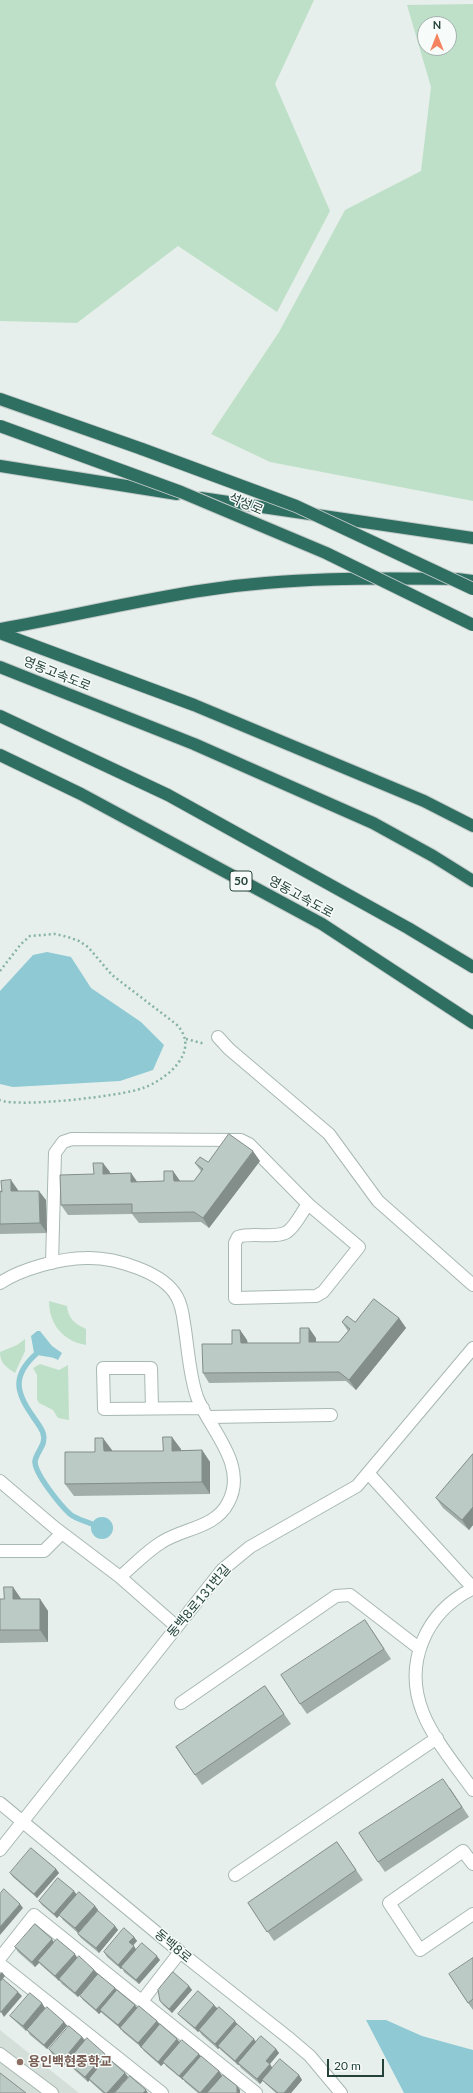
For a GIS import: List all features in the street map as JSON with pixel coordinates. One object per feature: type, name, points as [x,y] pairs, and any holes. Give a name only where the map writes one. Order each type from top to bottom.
[{"type":"highway","points":[[4,400],[296,506],[473,589]]},
{"type":"highway","name":"석성로","points":[[0,426],[181,492],[326,553],[473,625]]},
{"type":"highway","points":[[0,466],[268,509],[473,538]]},
{"type":"highway","points":[[0,629],[206,590],[330,578],[457,578],[473,581]]},
{"type":"highway","name":"영동고속도로","points":[[0,633],[194,705],[424,801],[473,826]]},
{"type":"highway","name":"영동고속도로","points":[[0,667],[194,744],[373,823],[473,881]]},
{"type":"highway","name":"영동고속도로","points":[[0,716],[168,795],[408,928],[473,967]]},
{"type":"highway","name":"영동고속도로","points":[[0,755],[81,794],[322,924],[473,1023]]},
{"type":"street","points":[[218,1037],[229,1049],[329,1134],[378,1201],[473,1285]]},
{"type":"street","points":[[52,1263],[55,1153],[63,1142],[72,1139],[241,1140],[249,1144],[308,1204],[359,1247],[323,1292],[316,1296],[235,1298],[235,1243],[238,1237],[244,1234],[279,1234],[287,1231],[308,1204]]},
{"type":"street","points":[[0,1283],[52,1263],[88,1258],[111,1261],[153,1274],[166,1283],[178,1297],[193,1382],[198,1399],[229,1457],[233,1472],[233,1485],[228,1503],[218,1516],[210,1522],[172,1536],[154,1547],[120,1577]]},
{"type":"street","name":"동백8로131번길","points":[[0,1850],[222,1570],[234,1559],[264,1538],[344,1495],[357,1486],[369,1474],[473,1348]]},
{"type":"street","points":[[152,1408],[151,1368],[103,1368],[104,1409],[152,1408],[206,1412],[331,1414]]},
{"type":"street","points":[[369,1474],[472,1588],[456,1597],[444,1608],[423,1638],[416,1678],[418,1697],[423,1714],[437,1738],[473,1790]]},
{"type":"street","points":[[0,1481],[62,1533],[120,1577],[177,1627]]},
{"type":"street","points":[[0,1551],[44,1551],[62,1533]]},
{"type":"street","points":[[180,1704],[336,1596],[343,1594],[350,1595],[420,1649]]},
{"type":"street","points":[[235,1875],[437,1738]]},
{"type":"street","name":"동백8로","points":[[0,1803],[180,1952],[310,2056],[341,2093]]},
{"type":"street","points":[[473,1864],[464,1851],[388,1903],[420,1950],[473,1914]]},
{"type":"street","points":[[0,1958],[34,1915],[256,2093]]},
{"type":"street","points":[[142,2001],[180,1952]]},
{"type":"street","points":[[0,1964],[162,2093]]},
{"type":"street","points":[[0,2054],[52,2093]]},
{"type":"path","points":[[0,971],[21,944],[30,936],[55,934],[79,940],[88,947],[112,975],[176,1024],[183,1032],[186,1039],[185,1049],[181,1059],[172,1070],[157,1082],[141,1089],[56,1101],[24,1103],[0,1100]]},
{"type":"shaded area","name":"용인백현중학교","points":[[0,2030],[79,2093],[0,2093]]},
{"type":"green space","points":[[0,0],[314,0],[275,84],[330,211],[277,312],[178,246],[77,323],[0,321]]},
{"type":"green space","points":[[473,4],[473,501],[270,462],[211,434],[279,332],[345,210],[421,171],[431,87],[422,56],[457,56],[457,16],[417,16],[417,39],[407,5]]},
{"type":"green space","points":[[49,1301],[67,1306],[69,1314],[73,1320],[86,1329],[86,1345],[71,1340],[59,1330],[52,1317]]},
{"type":"green space","points":[[25,1339],[25,1351],[15,1373],[4,1364],[0,1356],[0,1352],[17,1345]]},
{"type":"green space","points":[[40,1364],[59,1370],[68,1365],[69,1420],[58,1418],[53,1410],[39,1403],[37,1399],[37,1375],[33,1368]]},
{"type":"water","points":[[47,952],[71,957],[91,988],[141,1022],[164,1045],[153,1070],[120,1081],[13,1087],[0,1084],[0,991],[33,955]]},
{"type":"water","points":[[37,1331],[40,1331],[52,1346],[62,1353],[58,1360],[34,1353],[31,1336]]},
{"type":"water","points":[[102,1517],[106,1518],[112,1524],[112,1532],[106,1538],[102,1539],[98,1538],[92,1532],[91,1528],[92,1524],[98,1518]]},
{"type":"water","points":[[366,2020],[386,2020],[422,2036],[473,2050],[473,2093],[404,2093]]},
{"type":"building","points":[[229,1134],[253,1151],[203,1218],[194,1212],[132,1213],[132,1204],[61,1205],[60,1175],[94,1174],[93,1163],[103,1163],[103,1174],[131,1173],[131,1182],[164,1181],[164,1171],[173,1171],[174,1181],[194,1181],[203,1169],[195,1163],[200,1157],[208,1162]]},
{"type":"building","points":[[11,1180],[11,1191],[39,1191],[40,1223],[0,1224],[0,1191],[2,1192],[1,1181]]},
{"type":"building","points":[[374,1299],[399,1318],[349,1380],[339,1372],[203,1373],[202,1344],[232,1344],[232,1330],[240,1330],[241,1343],[300,1343],[300,1328],[309,1328],[309,1342],[339,1342],[350,1329],[342,1322],[347,1316],[355,1322]]},
{"type":"building","points":[[163,1437],[172,1437],[172,1451],[202,1450],[202,1482],[65,1484],[65,1452],[95,1452],[95,1438],[103,1438],[104,1451],[163,1451]]},
{"type":"building","points":[[473,1454],[473,1507],[462,1520],[436,1498]]},
{"type":"building","points":[[4,1587],[13,1587],[13,1599],[40,1599],[40,1630],[0,1630],[0,1599],[4,1599]]},
{"type":"building","points":[[365,1620],[384,1649],[300,1704],[281,1675]]},
{"type":"building","points":[[265,1686],[284,1714],[195,1775],[176,1747]]},
{"type":"building","points":[[443,1779],[462,1807],[378,1862],[359,1833]]},
{"type":"building","points":[[337,1842],[356,1870],[267,1932],[248,1903]]},
{"type":"building","points":[[31,1848],[56,1869],[34,1894],[10,1873]]},
{"type":"building","points":[[58,1878],[74,1891],[54,1914],[39,1901]]},
{"type":"building","points":[[4,1889],[20,1904],[0,1927],[0,1894]]},
{"type":"building","points":[[79,1892],[95,1906],[75,1928],[59,1915]]},
{"type":"building","points":[[98,1911],[115,1926],[96,1948],[78,1934]]},
{"type":"building","points":[[35,1924],[52,1939],[32,1962],[15,1947]]},
{"type":"building","points":[[124,1928],[134,1937],[129,1942],[134,1946],[118,1965],[104,1952]]},
{"type":"building","points":[[57,1939],[75,1954],[55,1976],[38,1961]]},
{"type":"building","points":[[142,1943],[157,1956],[136,1980],[121,1967]]},
{"type":"building","points":[[79,1956],[94,1970],[75,1993],[59,1979]]},
{"type":"building","points":[[473,1958],[473,1999],[468,2003],[449,1974]]},
{"type":"building","points":[[173,1972],[189,1986],[169,2009],[160,2001],[158,1990]]},
{"type":"building","points":[[98,1974],[115,1988],[96,2010],[80,1996]]},
{"type":"building","points":[[3,1979],[18,1992],[0,2012],[0,1982]]},
{"type":"building","points":[[117,1990],[135,2005],[118,2025],[100,2010]]},
{"type":"building","points":[[198,1991],[214,2005],[195,2028],[178,2014]]},
{"type":"building","points":[[30,1993],[42,2003],[23,2026],[10,2016]]},
{"type":"building","points":[[139,2006],[157,2021],[138,2043],[120,2028]]},
{"type":"building","points":[[47,2007],[64,2022],[44,2045],[27,2030]]},
{"type":"building","points":[[219,2007],[235,2021],[215,2044],[199,2030]]},
{"type":"building","points":[[160,2024],[177,2039],[158,2062],[141,2047]]},
{"type":"building","points":[[237,2024],[254,2039],[235,2061],[218,2046]]},
{"type":"building","points":[[69,2026],[82,2037],[62,2061],[49,2049]]},
{"type":"building","points":[[261,2036],[276,2049],[266,2061],[270,2064],[257,2079],[238,2063]]},
{"type":"building","points":[[87,2038],[105,2054],[85,2077],[67,2062]]},
{"type":"building","points":[[182,2040],[199,2054],[179,2076],[163,2062]]},
{"type":"building","points":[[201,2056],[219,2071],[200,2093],[182,2078]]},
{"type":"building","points":[[107,2057],[125,2073],[107,2093],[105,2093],[89,2079]]},
{"type":"building","points":[[280,2059],[299,2075],[284,2093],[278,2093],[262,2080]]},
{"type":"building","points":[[0,2073],[26,2093],[0,2093]]},
{"type":"building","points":[[223,2075],[237,2086],[237,2093],[207,2093]]},
{"type":"building","points":[[130,2076],[146,2090],[143,2093],[115,2093]]},
{"type":"waterway","points":[[36,1354],[23,1369],[19,1383],[22,1398],[41,1428],[44,1437],[43,1444],[36,1457],[36,1466],[43,1481],[66,1510],[75,1517],[92,1524]]},
{"type":"place","name":"용인백현중학교","points":[[20,2062]]}]
